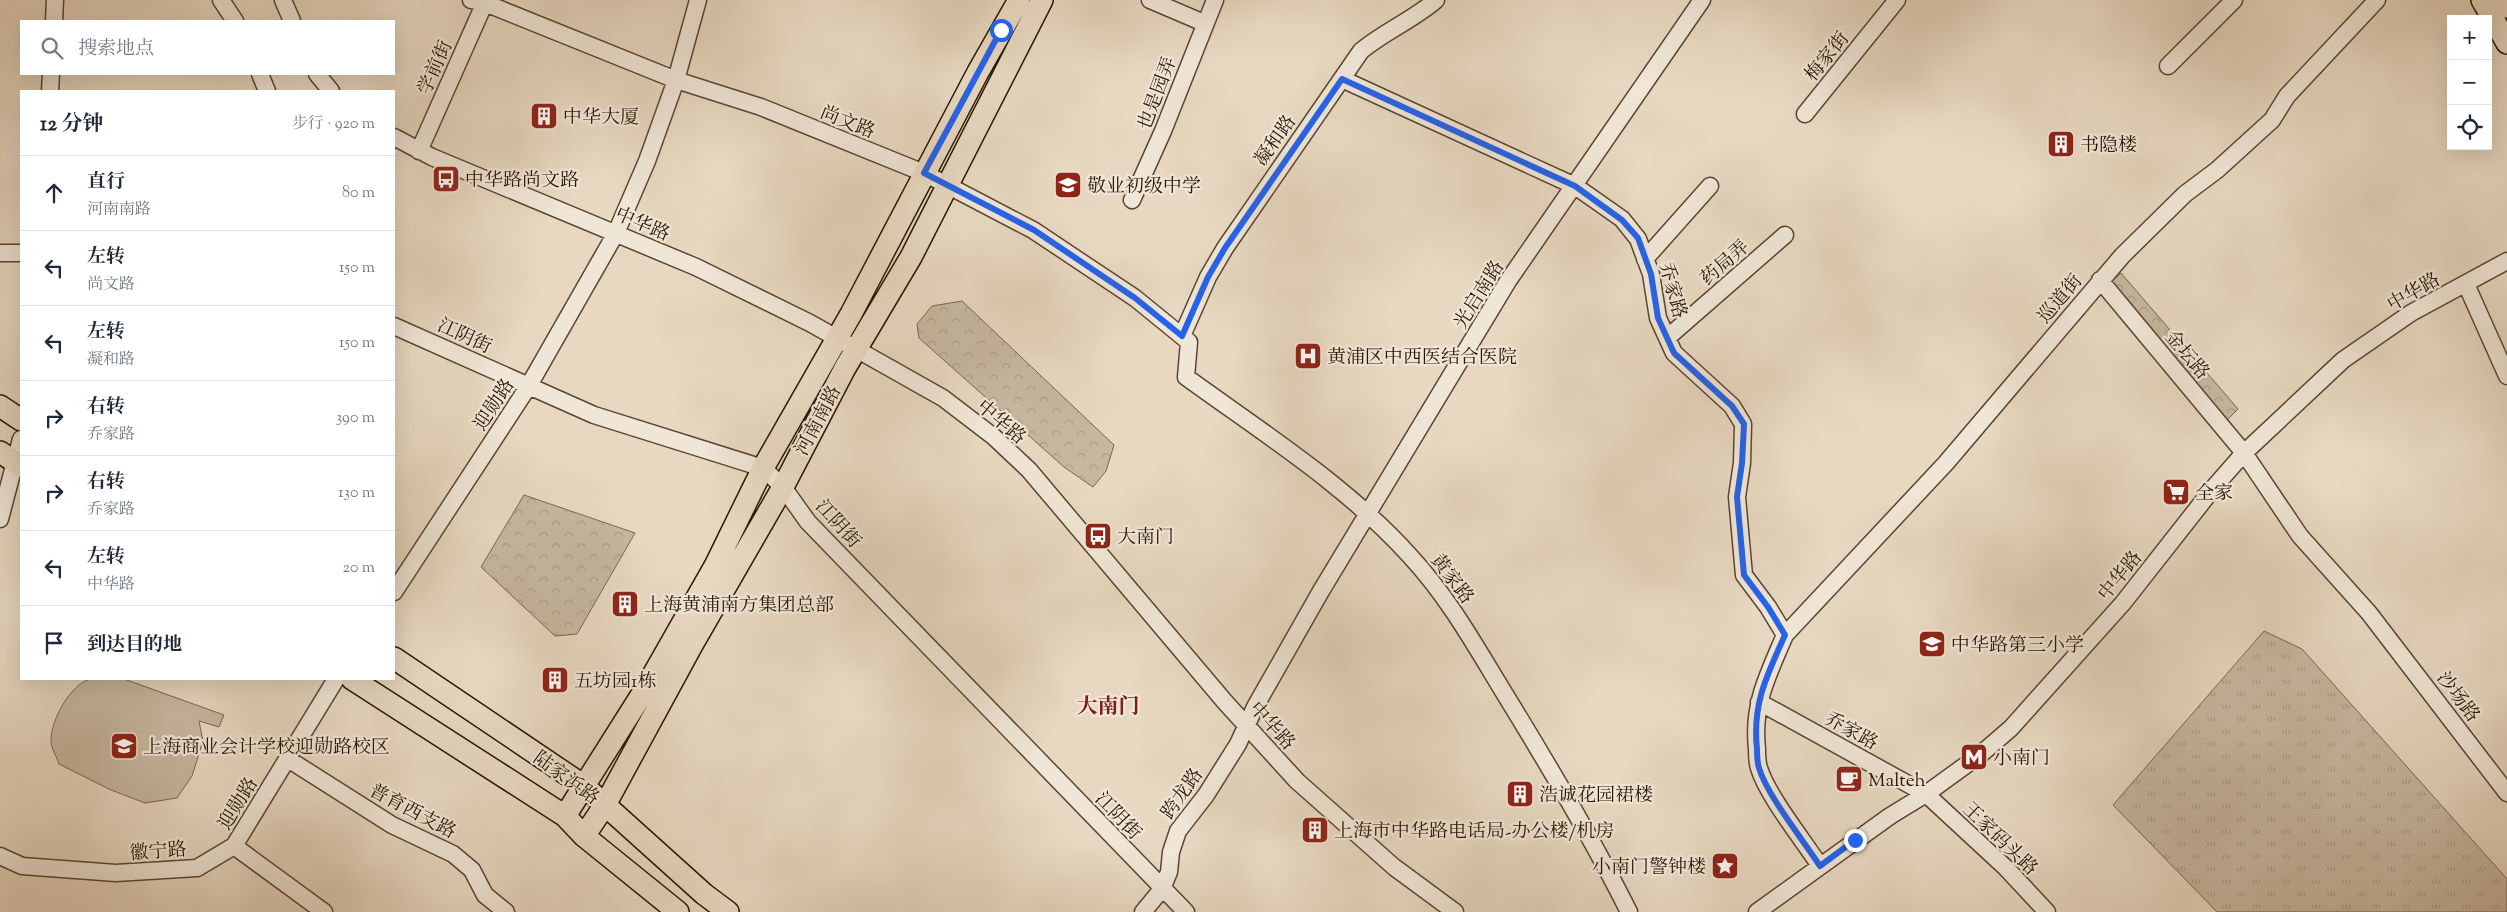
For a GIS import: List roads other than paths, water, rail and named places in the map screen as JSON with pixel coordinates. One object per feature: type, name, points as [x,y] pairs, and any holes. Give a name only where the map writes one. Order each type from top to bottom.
[{"type":"main road","name":"河南南路","points":[[584,836],[605,805],[692,645],[783,488],[924,173],[1019,0]]},
{"type":"main road","name":"河南南路","points":[[565,816],[644,691],[715,566],[763,468],[847,344],[911,257],[1042,0]]},
{"type":"main road","points":[[2482,0],[2507,43]]},
{"type":"main road","points":[[2503,0],[2507,7]]},
{"type":"main road","points":[[0,406],[20,419]]},
{"type":"main road","name":"陆家浜路","points":[[395,659],[584,786],[704,894],[728,912]]},
{"type":"main road","name":"陆家浜路","points":[[354,680],[565,816],[584,836],[678,912]]},
{"type":"street","points":[[54,20],[55,0]]},
{"type":"street","points":[[221,0],[234,20]]},
{"type":"street","points":[[283,0],[292,20]]},
{"type":"street","name":"迎勋路","points":[[395,590],[528,387],[616,233],[647,161],[676,80],[698,0]]},
{"type":"street","points":[[1150,0],[1204,23]]},
{"type":"street","name":"也是园弄","points":[[1132,200],[1163,131],[1204,23],[1215,0]]},
{"type":"street","name":"凝和路","points":[[1182,336],[1208,277],[1225,248],[1362,51],[1384,32],[1418,16],[1436,0]]},
{"type":"street","name":"光启南路","points":[[1246,725],[1321,591],[1508,281],[1702,0]]},
{"type":"street","name":"梅家街","points":[[1805,114],[1897,0]]},
{"type":"street","points":[[2168,66],[2234,0]]},
{"type":"street","name":"巡道街","points":[[1785,635],[1946,462],[2122,256],[2185,194],[2217,170],[2272,120],[2287,96],[2377,0]]},
{"type":"street","name":"尚文路","points":[[480,1],[676,80],[761,108],[924,173],[1034,230],[1135,298],[1182,336]]},
{"type":"street","name":"学前街","points":[[419,151],[480,1]]},
{"type":"street","points":[[50,90],[51,75]]},
{"type":"street","points":[[260,75],[267,90]]},
{"type":"street","points":[[318,75],[329,90]]},
{"type":"street","name":"乔家路","points":[[1342,79],[1575,186],[1622,220],[1638,238],[1651,274],[1658,318],[1674,353],[1732,406],[1744,424],[1742,463],[1737,497],[1744,575],[1768,607],[1785,635]]},
{"type":"street","name":"中华路","points":[[395,138],[419,151],[696,267],[847,344],[942,398],[994,438],[1029,470],[1121,582],[1297,781],[1394,867],[1455,912]]},
{"type":"street","points":[[1645,259],[1710,186]]},
{"type":"street","name":"药局弄","points":[[1667,338],[1784,235]]},
{"type":"street","points":[[0,253],[20,253]]},
{"type":"street","name":"中华路","points":[[1756,912],[1890,816],[1926,794],[1981,754],[2012,728],[2123,603],[2215,486],[2244,453],[2343,360],[2411,313],[2507,261]]},
{"type":"street","name":"金坛路","points":[[2100,280],[2244,453],[2300,536],[2369,613],[2415,672]]},
{"type":"street","points":[[2466,284],[2507,376]]},
{"type":"street","name":"江阴街","points":[[395,326],[409,331],[528,387],[628,427],[763,468],[783,488],[808,522],[1186,912]]},
{"type":"street","name":"黄家路","points":[[1182,336],[1188,342],[1186,377],[1303,462],[1368,514],[1410,555],[1446,598],[1547,763],[1629,912]]},
{"type":"street","points":[[0,519],[13,460],[20,442]]},
{"type":"street","points":[[1785,635],[1764,684],[1754,725],[1758,767],[1771,792],[1820,866]]},
{"type":"street","name":"沙场路","points":[[2415,672],[2507,793]]},
{"type":"street","name":"迎勋路","points":[[234,846],[335,680]]},
{"type":"street","name":"乔家路","points":[[1759,702],[1926,794]]},
{"type":"street","name":"跨龙路","points":[[1143,912],[1162,889],[1169,872],[1170,852],[1178,831],[1206,795],[1238,744],[1246,725]]},
{"type":"street","name":"普育西支路","points":[[288,759],[392,826],[453,854],[472,870],[485,895],[506,912]]},
{"type":"street","name":"王家码头路","points":[[1926,794],[2006,868],[2047,912]]},
{"type":"street","points":[[234,846],[324,912]]},
{"type":"street","name":"徽宁路","points":[[0,856],[22,866],[116,873],[196,868],[234,846]]},
{"type":"place","name":"中华大厦","points":[[544,116]]},
{"type":"place","name":"书隐楼","points":[[2061,144]]},
{"type":"place","name":"中华路尚文路","points":[[446,179]]},
{"type":"place","name":"敬业初级中学","points":[[1068,185]]},
{"type":"place","name":"黄浦区中西医结合医院","points":[[1308,356]]},
{"type":"place","name":"全家","points":[[2176,492]]},
{"type":"place","name":"大南门","points":[[1098,536]]},
{"type":"place","name":"上海黄浦南方集团总部","points":[[625,604]]},
{"type":"place","name":"中华路第三小学","points":[[1932,644]]},
{"type":"place","name":"五坊园1栋","points":[[555,680]]},
{"type":"place","name":"上海商业会计学校迎勋路校区","points":[[124,746]]},
{"type":"place","name":"小南门","points":[[1974,757]]},
{"type":"place","name":"Malteh","points":[[1849,779]]},
{"type":"place","name":"浩诚花园裙楼","points":[[1520,794]]},
{"type":"place","name":"上海市中华路电话局-办公楼/机房","points":[[1315,830]]},
{"type":"place","name":"小南门警钟楼","points":[[1725,866]]},
{"type":"district","name":"大南门","points":[[1108,706]]}]
